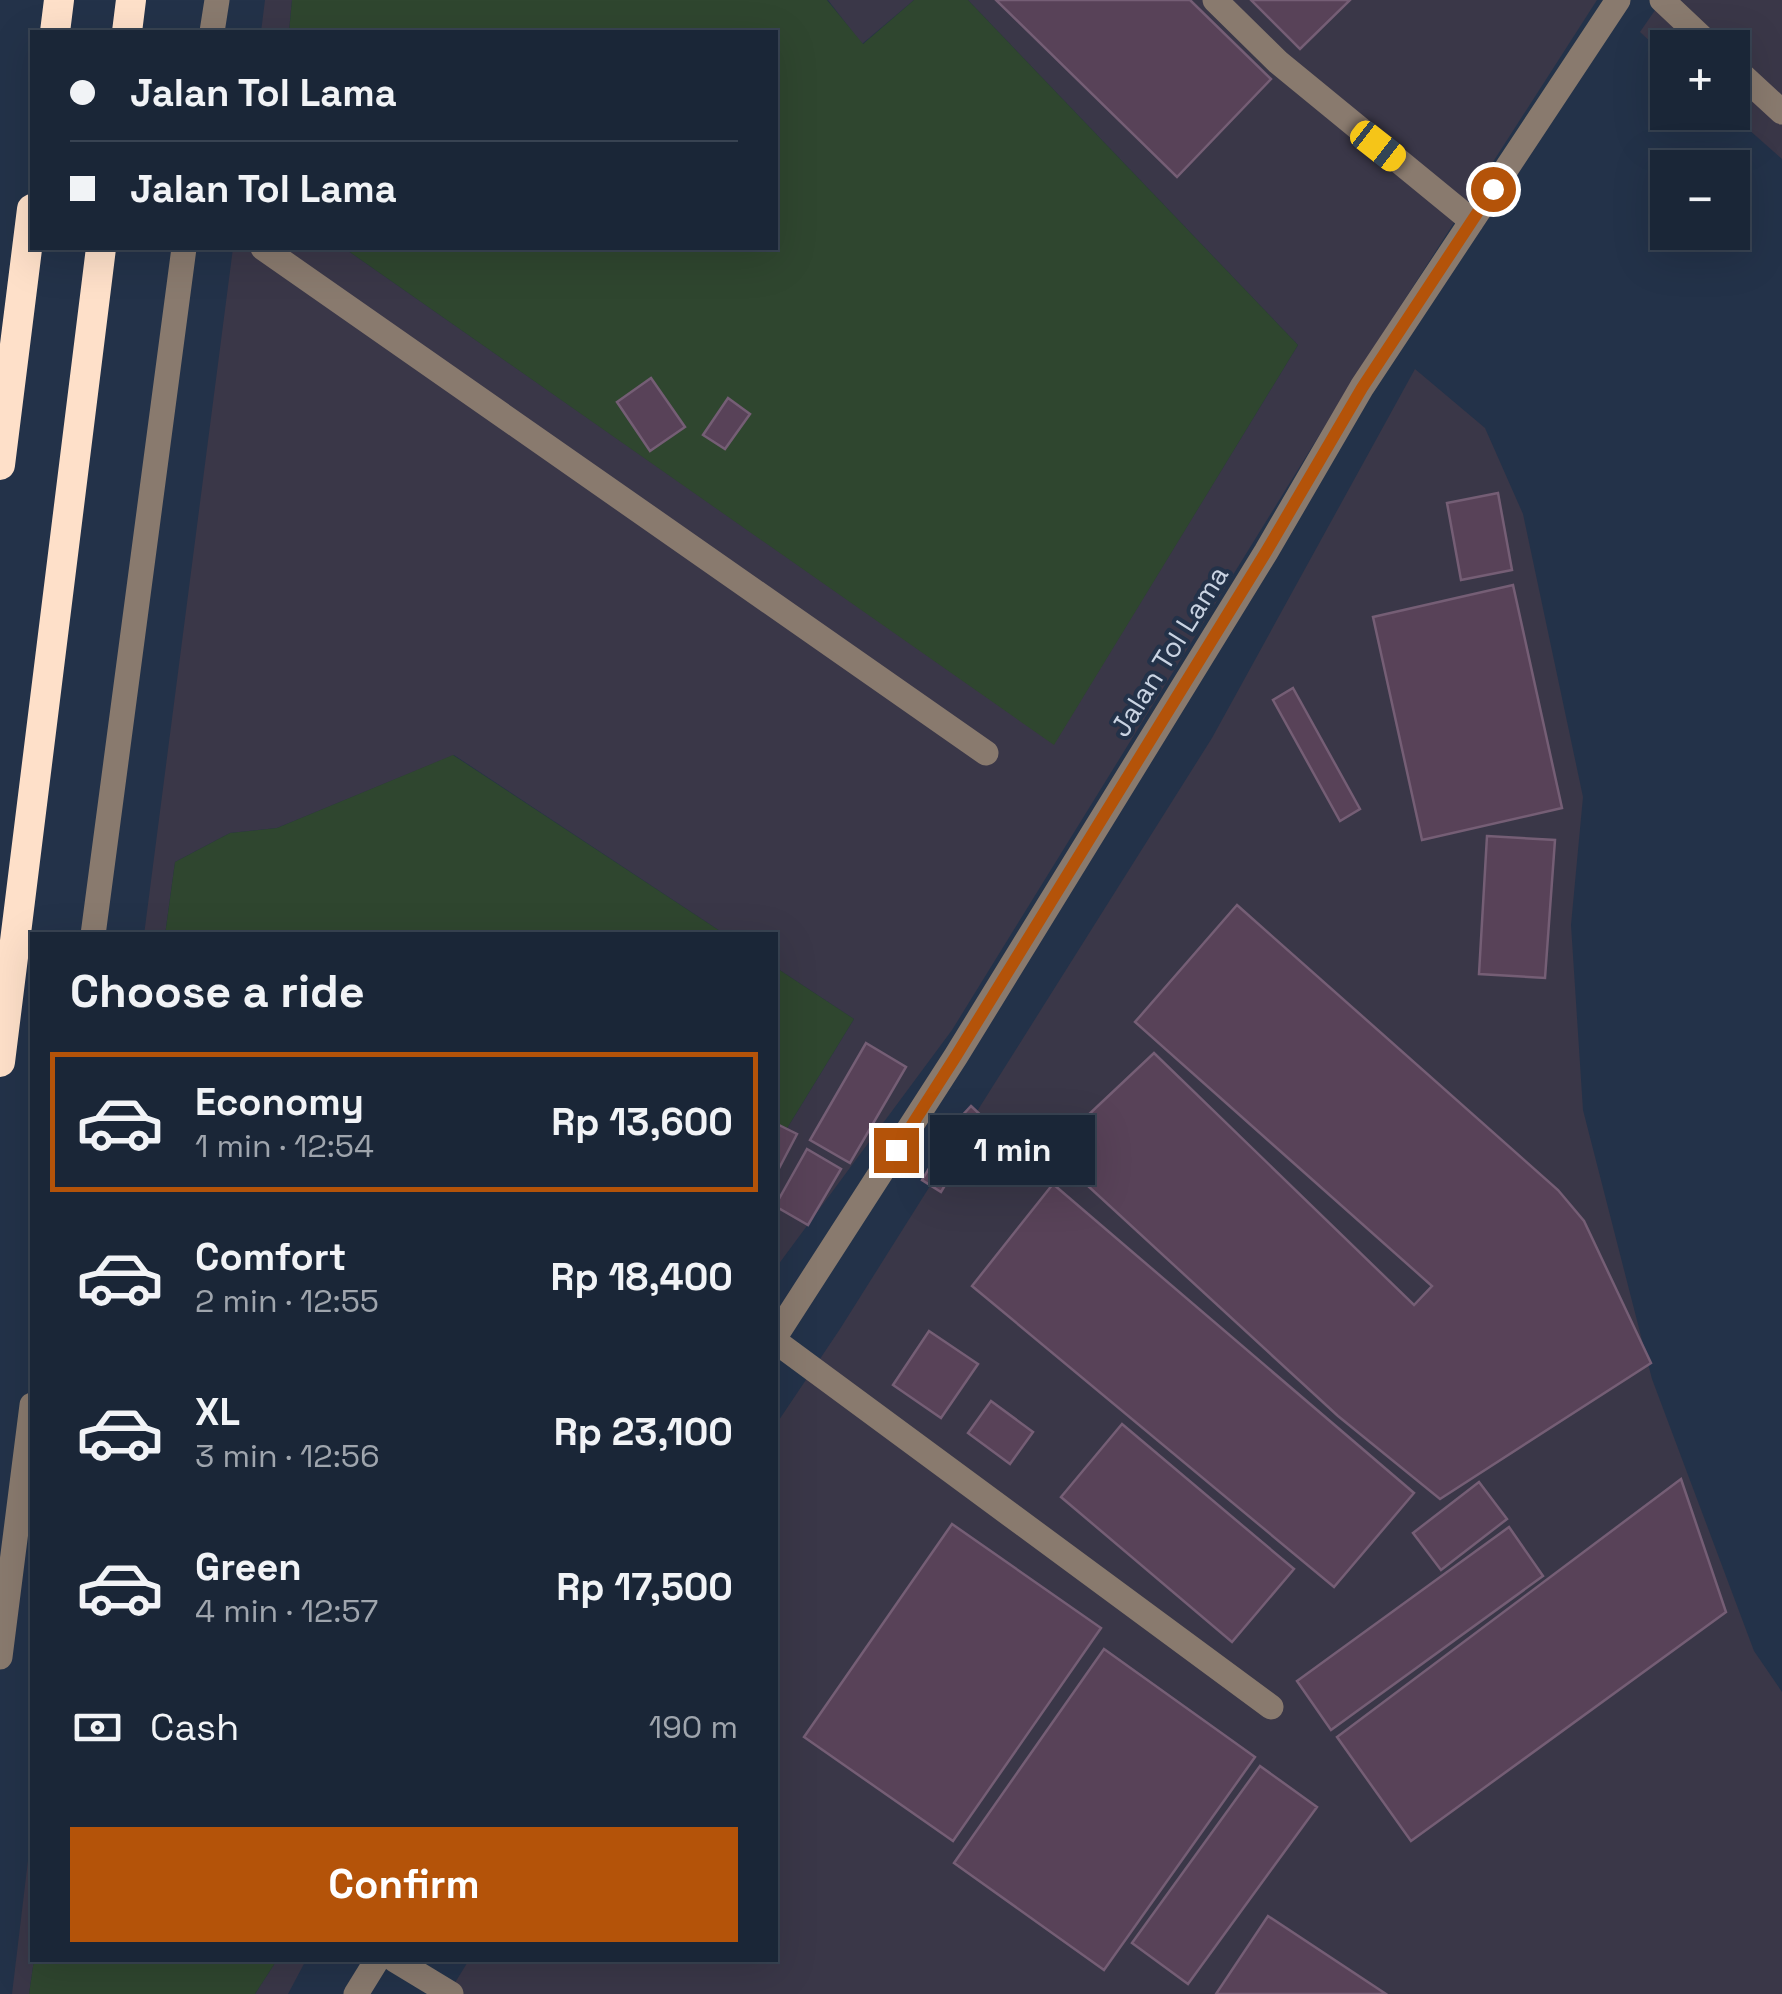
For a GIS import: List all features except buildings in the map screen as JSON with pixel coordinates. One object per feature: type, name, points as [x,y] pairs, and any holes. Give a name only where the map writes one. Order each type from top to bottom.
[{"type":"highway","points":[[55,30],[59,0]]},
{"type":"highway","points":[[127,30],[131,0]]},
{"type":"highway","points":[[0,465],[30,225]]},
{"type":"highway","points":[[0,1062],[100,250]]},
{"type":"street","points":[[212,30],[216,0]]},
{"type":"street","points":[[1215,0],[1278,62],[1472,221]]},
{"type":"street","name":"Jalan Tol Lama","points":[[778,1334],[956,1056],[1266,552],[1362,388],[1618,0]]},
{"type":"street","points":[[1662,0],[1694,30]]},
{"type":"street","points":[[1750,83],[1782,112]]},
{"type":"street","points":[[93,932],[184,250]]},
{"type":"street","points":[[265,250],[986,753]]},
{"type":"street","points":[[778,1341],[1271,1707]]},
{"type":"street","points":[[0,1656],[30,1421]]},
{"type":"street","points":[[356,1994],[376,1962]]},
{"type":"street","points":[[398,1962],[450,1994]]},
{"type":"shaded area","points":[[265,0],[292,0],[289,30],[261,30]]},
{"type":"shaded area","points":[[828,0],[914,0],[862,44]]},
{"type":"shaded area","points":[[968,0],[1597,0],[1362,366],[952,1030],[778,1265],[778,1143],[854,1019],[778,969],[778,932],[721,932],[454,755],[277,828],[230,833],[175,862],[165,932],[144,932],[233,250],[347,250],[1054,744],[1298,345]]},
{"type":"shaded area","points":[[1662,0],[1782,0],[1782,159],[1749,130],[1750,30],[1650,30],[1650,41],[1640,32]]},
{"type":"shaded area","points":[[1415,369],[1485,428],[1523,514],[1583,797],[1571,925],[1583,1110],[1652,1379],[1754,1651],[1782,1692],[1782,1994],[448,1994],[468,1962],[778,1962],[778,1422],[1212,738]]},
{"type":"shaded area","points":[[30,1844],[30,1962],[34,1962],[29,1994],[12,1994]]},
{"type":"shaded area","points":[[276,1962],[305,1962],[288,1994],[255,1994]]},
{"type":"green space","points":[[292,0],[827,0],[863,44],[914,0],[968,0],[1298,345],[1054,745],[347,250],[778,250],[778,30],[289,30]]},
{"type":"green space","points":[[453,755],[721,932],[165,932],[175,862],[230,833],[277,828]]},
{"type":"green space","points":[[778,969],[854,1019],[778,1143]]},
{"type":"green space","points":[[34,1962],[276,1962],[255,1994],[29,1994]]},
{"type":"route","points":[[896,1150],[1266,552],[1362,388],[1493,189]]}]
